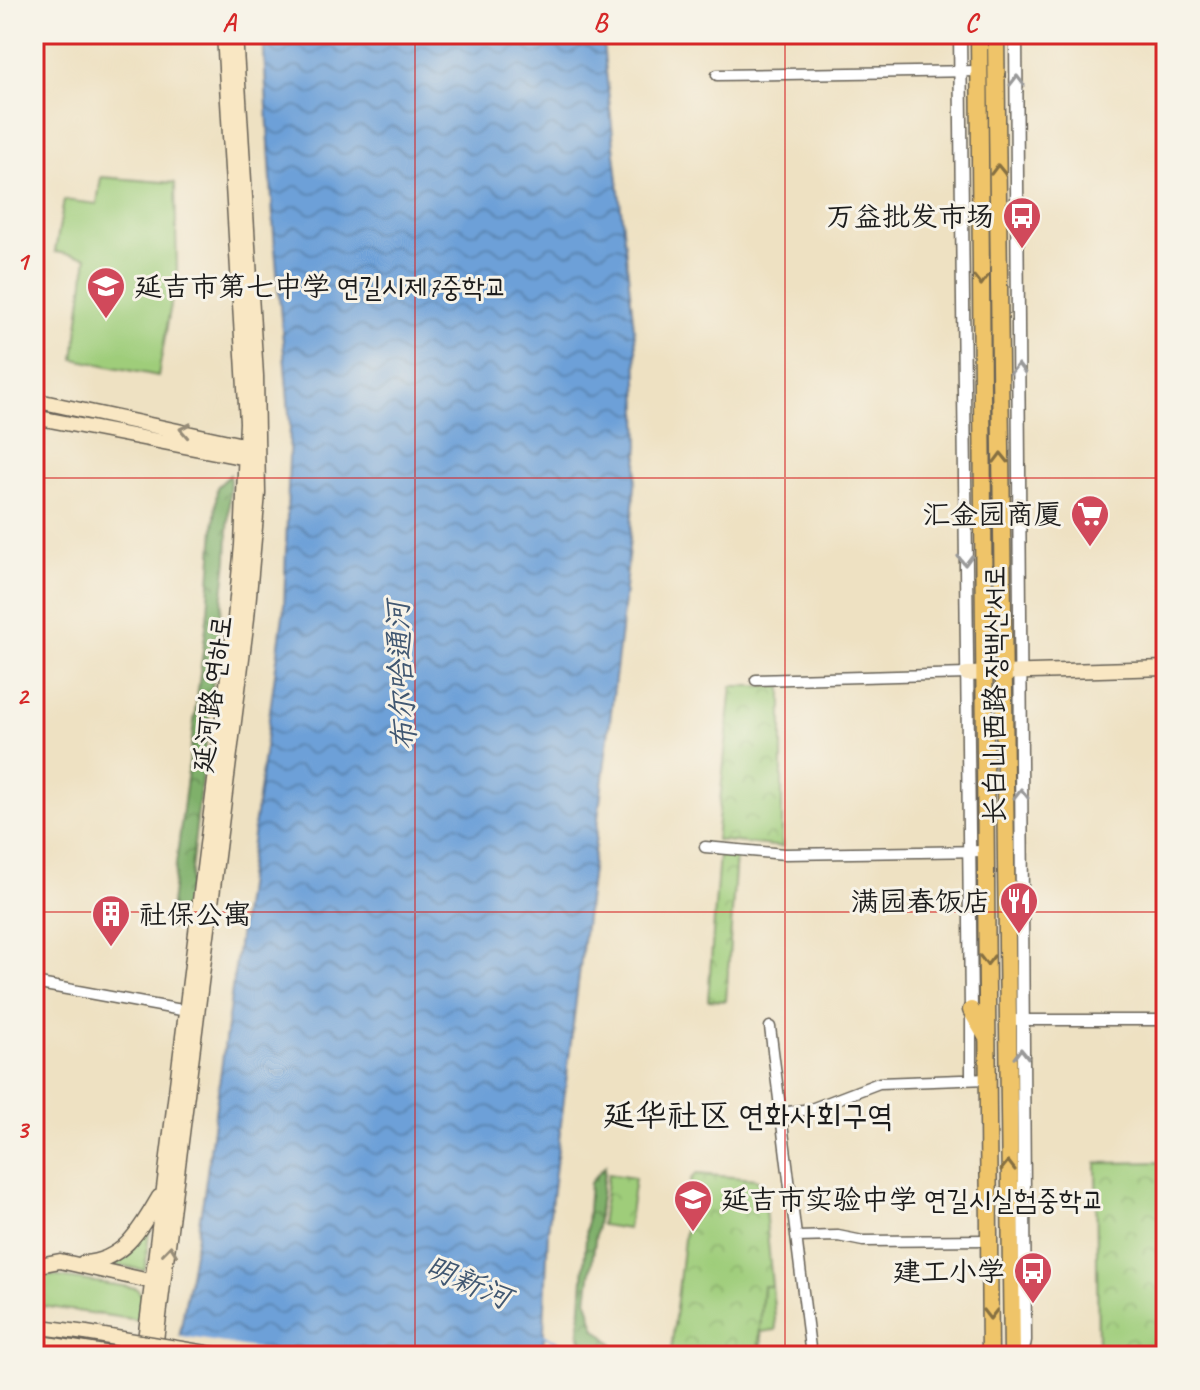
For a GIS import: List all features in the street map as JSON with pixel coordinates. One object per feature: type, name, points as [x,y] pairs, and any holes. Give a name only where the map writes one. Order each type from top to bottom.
[{"type":"main road","name":"延河路 연하로","points":[[154,1356],[164,1188],[237,600],[250,451],[224,34]]},
{"type":"main road","name":"延河路 연하로","points":[[143,1356],[159,1286],[249,604],[250,451],[235,34]]},
{"type":"main road","name":"长白山西路 장백산서로","points":[[979,34],[987,851],[987,1040],[980,1079],[990,1240],[990,1356]]},
{"type":"main road","name":"长白山西路 장백산서로","points":[[996,34],[1012,672],[1012,1356]]},
{"type":"main road","points":[[34,400],[250,451]]},
{"type":"main road","points":[[34,417],[250,451]]},
{"type":"main road","points":[[967,674],[1166,668]]},
{"type":"main road","points":[[971,1010],[987,1040]]},
{"type":"main road","points":[[74,1263],[99,1260],[124,1247],[142,1228],[164,1188]]},
{"type":"main road","points":[[34,1266],[60,1261],[74,1263],[159,1286]]},
{"type":"main road","points":[[34,1275],[64,1271],[159,1286]]},
{"type":"main road","points":[[34,1326],[224,1356]]},
{"type":"main road","points":[[34,1342],[123,1356]]},
{"type":"street","name":"长白山西路 장백산서로","points":[[960,34],[971,1010]]},
{"type":"street","name":"长白山西路 장백산서로","points":[[1012,672],[1016,34]]},
{"type":"street","points":[[717,75],[979,71]]},
{"type":"street","points":[[756,680],[967,674]]},
{"type":"street","points":[[705,847],[785,854],[987,851]]},
{"type":"street","points":[[34,983],[187,1011]]},
{"type":"street","points":[[781,1113],[811,1109],[879,1083],[980,1079],[971,1010]]},
{"type":"street","name":"长白山西路 장백산서로","points":[[1014,1020],[1025,1340],[1022,1356]]},
{"type":"street","points":[[1014,1020],[1166,1020]]},
{"type":"street","points":[[770,1027],[811,1356]]},
{"type":"street","points":[[796,1237],[990,1240]]},
{"type":"green space","points":[[101,177],[175,183],[177,271],[158,376],[74,359],[87,257],[55,252],[64,200],[97,204]]},
{"type":"green space","points":[[230,475],[227,560],[184,930],[168,928],[208,611],[217,487]]},
{"type":"green space","points":[[732,686],[782,686],[782,847],[716,840]]},
{"type":"green space","points":[[719,854],[736,855],[726,1001],[708,1000]]},
{"type":"green space","points":[[1166,1162],[1166,1355],[1098,1355],[1096,1163]]},
{"type":"green space","points":[[605,1166],[587,1300],[595,1328],[613,1344],[612,1356],[584,1346],[579,1334],[590,1183]]},
{"type":"green space","points":[[608,1174],[635,1178],[628,1229],[601,1225]]},
{"type":"green space","points":[[696,1174],[756,1179],[763,1186],[772,1286],[763,1286],[758,1356],[677,1356],[671,1351],[691,1179]]},
{"type":"green space","points":[[150,1222],[145,1270],[98,1263]]},
{"type":"green space","points":[[47,1275],[136,1288],[142,1295],[139,1320],[34,1305],[34,1278]]},
{"type":"green space","points":[[763,1285],[772,1286],[776,1330],[761,1332],[763,1356],[758,1356]]},
{"type":"water","name":"布尔哈通河","points":[[263,34],[602,34],[636,346],[639,445],[621,630],[548,1231],[543,1356],[176,1356],[204,1194],[284,608],[290,425],[274,236]]},
{"type":"pier","points":[[176,1335],[302,1356],[172,1356]]},
{"type":"waterway","name":"明新河","points":[[541,1334],[559,1342]]},
{"type":"place","name":"万益批发市场","points":[[1022,250]]},
{"type":"place","name":"延吉市第七中学 연길시제7중학교","points":[[106,320]]},
{"type":"place","name":"汇金园商厦","points":[[1090,548]]},
{"type":"place","name":"满园春饭店","points":[[1019,935]]},
{"type":"place","name":"社保公寓","points":[[111,948]]},
{"type":"place","name":"延吉市实验中学 연길시실험중학교","points":[[693,1233]]},
{"type":"place","name":"建工小学","points":[[1033,1305]]},
{"type":"district","name":"延华社区 연화사회구역","points":[[748,1115]]}]
